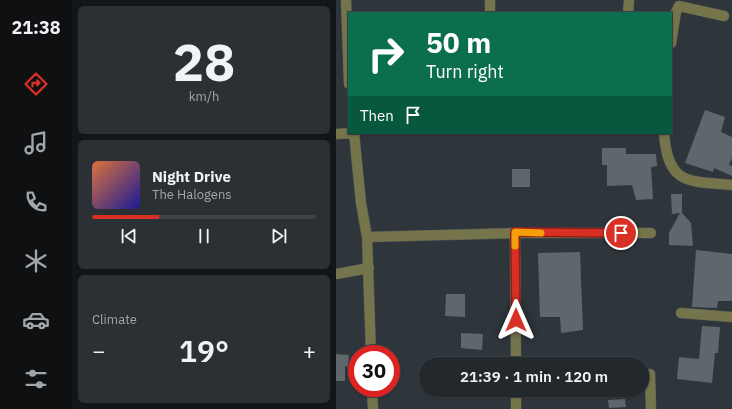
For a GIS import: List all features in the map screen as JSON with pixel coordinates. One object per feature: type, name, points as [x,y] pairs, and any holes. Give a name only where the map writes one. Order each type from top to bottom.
[{"type":"street","points":[[490,0],[490,12]]},
{"type":"street","points":[[628,12],[629,0]]},
{"type":"street","points":[[343,2],[348,70]]},
{"type":"street","points":[[672,37],[676,12],[679,6],[724,16]]},
{"type":"street","points":[[336,134],[348,133]]},
{"type":"street","points":[[354,134],[361,203],[367,237],[371,345]]},
{"type":"street","points":[[664,134],[670,166],[679,176],[696,182],[732,185]]},
{"type":"street","points":[[367,237],[515,232],[651,233]]},
{"type":"street","points":[[515,232],[516,357]]},
{"type":"street","points":[[336,274],[369,268]]},
{"type":"street","points":[[681,313],[732,317]]},
{"type":"street","points":[[650,374],[651,409]]},
{"type":"street","points":[[372,397],[373,409]]},
{"type":"street","points":[[516,397],[516,409]]},
{"type":"building","points":[[705,110],[725,117],[721,132],[732,137],[732,158],[729,165],[732,166],[732,176],[714,168],[713,172],[685,163]]},
{"type":"building","points":[[602,148],[626,148],[626,154],[656,154],[657,166],[651,167],[653,199],[636,200],[632,185],[607,186],[607,165],[602,165]]},
{"type":"building","points":[[512,169],[530,169],[530,187],[512,187]]},
{"type":"building","points":[[671,194],[682,194],[682,213],[691,223],[693,246],[669,245],[669,233],[680,213],[672,214]]},
{"type":"building","points":[[696,250],[732,254],[732,301],[718,301],[717,308],[692,307]]},
{"type":"building","points":[[580,252],[583,330],[561,333],[560,317],[540,317],[538,253]]},
{"type":"building","points":[[446,294],[465,294],[465,317],[445,316]]},
{"type":"building","points":[[702,326],[720,327],[718,353],[715,353],[712,383],[677,379],[679,357],[699,359]]},
{"type":"building","points":[[461,333],[483,334],[482,350],[461,348]]},
{"type":"building","points":[[336,354],[348,355],[348,367],[345,366],[345,381],[336,381]]},
{"type":"building","points":[[625,399],[626,407],[609,408],[608,400]]},
{"type":"slow traffic","points":[[515,246],[515,232],[541,233]]},
{"type":"route","points":[[516,320],[515,232],[621,233]]}]
